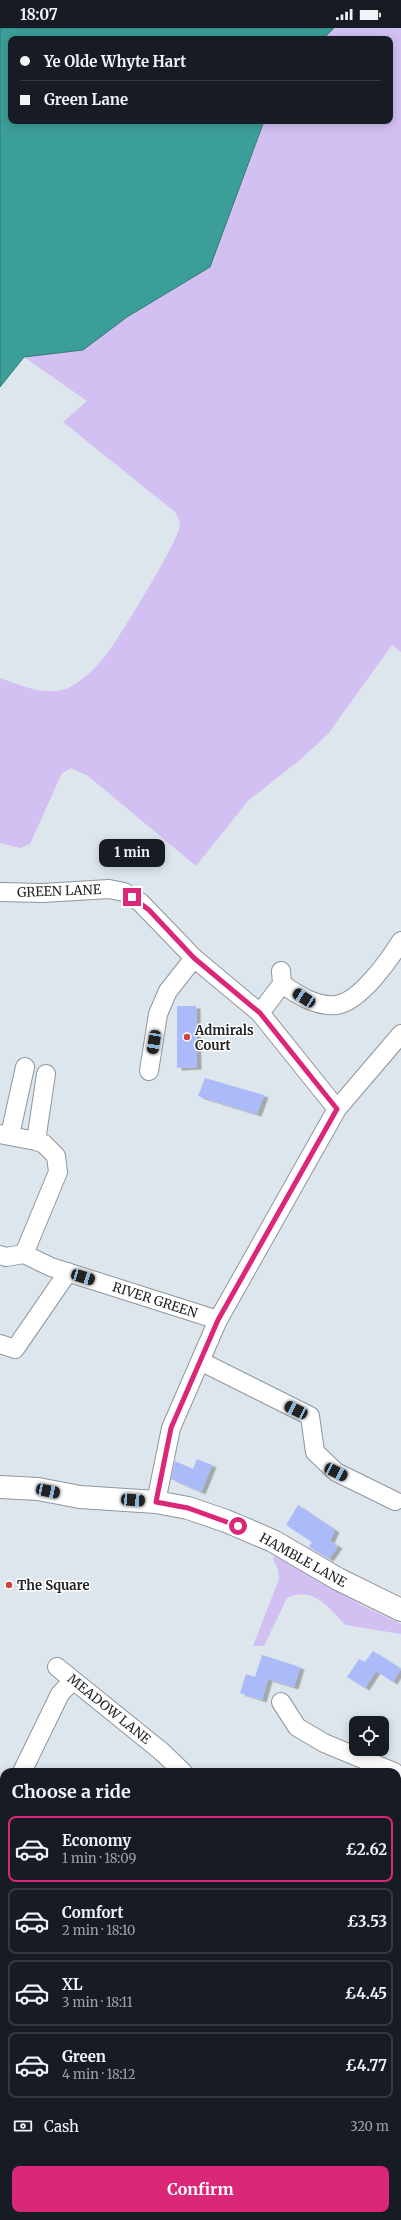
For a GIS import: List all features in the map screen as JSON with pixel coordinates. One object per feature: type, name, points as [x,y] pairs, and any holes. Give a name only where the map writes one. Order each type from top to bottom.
[{"type":"main road","name":"HAMBLE LANE","points":[[0,1487],[38,1489],[80,1497],[156,1502],[200,1512],[250,1531],[290,1551],[351,1586],[401,1610]]},
{"type":"street","name":"GREEN LANE","points":[[0,892],[42,893],[109,889],[124,892],[140,902],[194,958],[260,1013],[337,1109]]},
{"type":"street","points":[[260,1013],[282,977],[304,998],[320,1004],[336,1005],[349,1000],[369,983],[401,941]]},
{"type":"street","points":[[149,1071],[158,1014],[168,991],[194,958]]},
{"type":"street","points":[[156,1502],[171,1428],[218,1320],[337,1109],[401,1034]]},
{"type":"street","points":[[24,1254],[58,1172],[56,1156],[44,1144],[5,1135],[25,1067]]},
{"type":"street","points":[[36,1141],[46,1074]]},
{"type":"street","name":"RIVER GREEN","points":[[0,1254],[6,1256],[24,1254],[51,1267],[218,1320]]},
{"type":"street","points":[[0,1344],[15,1348],[68,1272]]},
{"type":"street","points":[[200,1362],[310,1416],[315,1452],[336,1472],[395,1501]]},
{"type":"street","name":"MEADOW LANE","points":[[57,1667],[166,1748],[180,1768]]},
{"type":"street","points":[[24,1768],[60,1694],[73,1680]]},
{"type":"street","points":[[282,1702],[297,1726],[324,1743],[384,1768]]},
{"type":"shaded area","points":[[0,28],[334,28],[326,36],[8,36],[8,124],[263,124],[210,267],[127,317],[83,350],[24,357],[0,387]]},
{"type":"shaded area","points":[[334,28],[401,28],[401,652],[392,645],[328,734],[301,759],[248,801],[196,866],[88,776],[71,768],[62,773],[30,844],[20,848],[0,843],[0,678],[34,689],[51,691],[68,688],[85,677],[105,656],[125,627],[171,548],[178,533],[180,524],[175,512],[63,422],[87,401],[24,357],[83,350],[127,317],[209,267],[263,124],[393,124],[393,36],[326,36]]},
{"type":"shaded area","points":[[277,1551],[361,1605],[401,1624],[401,1634],[345,1625],[320,1600],[304,1594],[287,1598],[264,1646],[253,1646],[279,1579],[278,1569],[273,1559]]},
{"type":"building","name":"Admirals Court","points":[[177,1006],[196,1006],[197,1067],[177,1068]]},
{"type":"building","name":"Admirals Court","points":[[205,1078],[264,1095],[257,1114],[198,1096]]},
{"type":"building","points":[[197,1459],[212,1465],[201,1492],[171,1479],[175,1461],[193,1469]]},
{"type":"building","points":[[298,1505],[335,1530],[330,1541],[338,1546],[329,1559],[309,1547],[312,1542],[286,1525]]},
{"type":"building","points":[[373,1651],[401,1669],[393,1682],[376,1671],[365,1688],[347,1677],[359,1659],[365,1662]]},
{"type":"building","points":[[262,1655],[300,1667],[294,1687],[268,1679],[262,1700],[240,1693],[246,1674],[255,1677]]},
{"type":"place","name":"Admirals Court","points":[[187,1037]]},
{"type":"place","name":"The Square","points":[[9,1585]]},
{"type":"route","points":[[132,897],[149,910],[194,958],[260,1013],[337,1109],[218,1320],[171,1428],[156,1502],[188,1508],[238,1526]]}]
